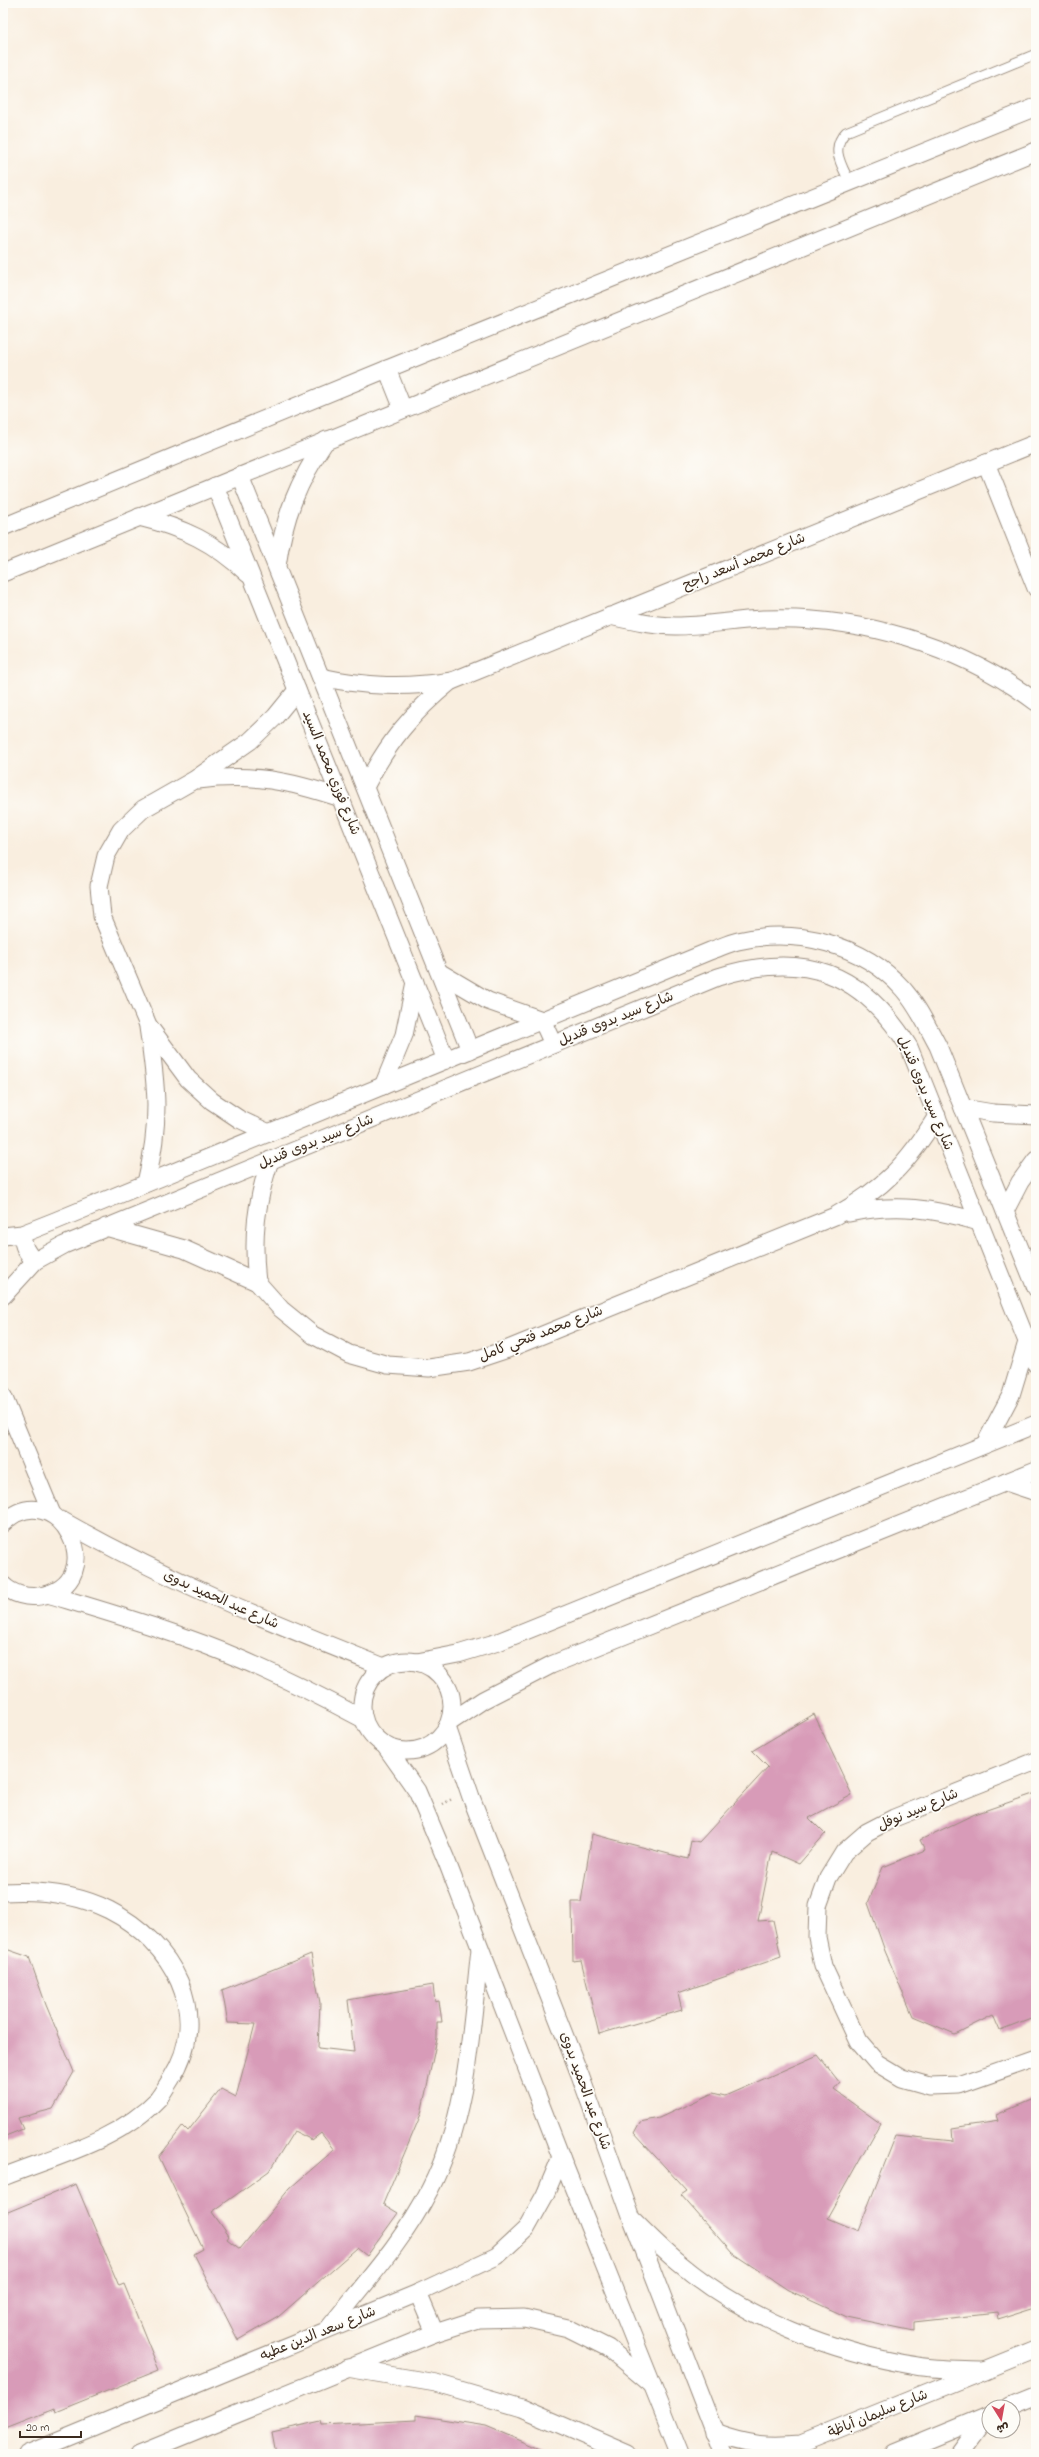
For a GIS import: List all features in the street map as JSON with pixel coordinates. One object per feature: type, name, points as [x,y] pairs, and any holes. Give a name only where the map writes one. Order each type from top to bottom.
[{"type":"street","points":[[3,528],[387,369],[849,181],[1036,107]]},
{"type":"street","points":[[3,573],[1036,150]]},
{"type":"street","points":[[387,369],[404,409]]},
{"type":"street","points":[[277,568],[282,534],[292,501],[307,469],[326,440]]},
{"type":"street","name":"شارع محمد أسعد راجح","points":[[321,678],[353,684],[386,687],[419,686],[452,681],[1036,442]]},
{"type":"street","points":[[986,463],[1036,588]]},
{"type":"street","name":"شارع فوزي محمد السيد","points":[[240,476],[470,1050]]},
{"type":"street","name":"شارع فوزي محمد السيد","points":[[216,486],[446,1060]]},
{"type":"street","points":[[139,517],[171,525],[201,538],[229,556],[253,579]]},
{"type":"street","points":[[610,616],[643,624],[676,626],[764,619],[819,621],[874,629],[926,644],[977,666],[1036,702]]},
{"type":"street","name":"شارع محمد أسعد راجح","points":[[365,786],[381,756],[401,728],[425,703],[452,681]]},
{"type":"street","points":[[269,1133],[239,1119],[212,1101],[188,1079],[148,1025],[102,916],[100,886],[106,856],[121,830],[143,809],[194,780],[250,741],[275,717],[297,690]]},
{"type":"street","points":[[194,780],[230,776],[268,779],[305,786],[341,798]]},
{"type":"street","name":"شارع سيد بدوى قنديل","points":[[3,1236],[22,1234],[738,941],[767,936],[797,937],[827,942],[855,953],[880,969],[902,989],[920,1012],[938,1046],[1036,1288]]},
{"type":"street","name":"شارع سيد بدوى قنديل","points":[[3,1296],[36,1261],[64,1245],[106,1227],[718,977],[749,967],[781,964],[813,969],[843,980],[870,997],[892,1020],[909,1047],[1036,1364]]},
{"type":"street","points":[[439,972],[488,1001],[542,1020],[553,1044]]},
{"type":"street","points":[[383,1086],[404,1036],[415,982]]},
{"type":"street","points":[[146,1183],[154,1152],[158,1120],[157,1088],[148,1025]]},
{"type":"street","points":[[963,1108],[993,1113],[1036,1115]]},
{"type":"street","name":"شارع محمد فتحي كامل","points":[[106,1227],[184,1249],[257,1282],[281,1309],[313,1335],[349,1354],[388,1365],[429,1368],[469,1362],[508,1349],[835,1216],[866,1198],[894,1174],[918,1147],[937,1116]]},
{"type":"street","points":[[257,1282],[254,1251],[255,1220],[260,1190],[270,1160]]},
{"type":"street","points":[[1005,1211],[1020,1182],[1036,1160]]},
{"type":"street","name":"شارع محمد فتحي كامل","points":[[835,1216],[871,1208],[908,1207],[944,1211],[979,1222]]},
{"type":"street","points":[[22,1234],[25,1249],[36,1261]]},
{"type":"street","points":[[985,1444],[1011,1395],[1027,1342]]},
{"type":"street","points":[[3,1396],[57,1518],[72,1533],[76,1547],[76,1562],[70,1576],[61,1587],[48,1594],[3,1600]]},
{"type":"street","points":[[417,1662],[458,1654],[498,1642],[1036,1424]]},
{"type":"street","points":[[448,1725],[483,1700],[551,1665],[1036,1470]]},
{"type":"street","points":[[1006,1482],[1036,1492]]},
{"type":"street","name":"شارع عبد الحميد بدوى","points":[[3,1523],[22,1512],[37,1510],[57,1518],[126,1557],[190,1588],[254,1616],[384,1667]]},
{"type":"street","points":[[3,1585],[17,1594],[31,1597]]},
{"type":"street","points":[[48,1594],[179,1635],[304,1687],[363,1719]]},
{"type":"street","points":[[406,1661],[417,1662],[430,1667],[440,1675],[447,1685],[452,1697],[452,1710],[448,1725],[439,1739],[427,1747],[414,1751],[400,1751],[386,1747],[376,1740],[363,1719],[361,1705],[364,1690],[372,1677],[384,1667],[406,1661]]},
{"type":"street","name":"شارع عبد الحميد بدوى","points":[[448,1725],[474,1804],[580,2076],[632,2219],[723,2454]]},
{"type":"street","points":[[386,1747],[417,1791],[680,2454]]},
{"type":"street","name":"شارع سيد نوفل","points":[[1036,1761],[894,1818],[867,1832],[844,1852],[828,1878],[818,1906],[817,1937],[823,1966],[858,2041],[877,2063],[902,2078],[930,2086],[959,2085],[1036,2058]]},
{"type":"street","points":[[3,1892],[38,1890],[74,1897],[109,1910],[140,1930],[168,1958],[185,1993],[190,2032],[179,2067],[167,2086],[159,2098],[132,2122],[99,2139],[3,2177]]},
{"type":"street","points":[[326,2331],[400,2240],[431,2189],[452,2133],[465,2075],[480,1947]]},
{"type":"street","name":"شارع سعد الدين عطيه","points":[[27,2454],[418,2293],[497,2256],[526,2229],[545,2195],[561,2157]]},
{"type":"street","points":[[632,2219],[680,2264],[733,2302],[792,2331],[854,2353],[918,2366],[984,2370]]},
{"type":"street","points":[[418,2293],[435,2333]]},
{"type":"street","points":[[139,2454],[435,2333],[486,2319],[524,2318],[568,2328],[608,2348],[653,2386]]},
{"type":"street","name":"شارع سليمان أباظة","points":[[714,2433],[742,2443],[764,2446],[801,2444],[1036,2349]]},
{"type":"street","points":[[347,2368],[436,2383],[522,2408],[628,2454]]},
{"type":"street","points":[[1021,2402],[1036,2396]]},
{"type":"street","points":[[894,2454],[981,2419]]},
{"type":"street","points":[[959,2454],[981,2425]]},
{"type":"lane","points":[[849,181],[837,151],[841,137],[846,132],[1036,54]]},
{"type":"path","points":[[445,1810],[443,1803],[456,1798]]},
{"type":"building","points":[[814,1714],[852,1795],[809,1818],[825,1834],[799,1864],[772,1852],[758,1921],[773,1920],[781,1957],[678,1993],[682,2010],[599,2034],[581,1960],[573,1961],[572,1902],[581,1902],[592,1834],[688,1859],[691,1840],[699,1842],[768,1767],[752,1751]]},
{"type":"building","points":[[1036,1793],[1036,2017],[1000,2031],[993,2015],[955,2034],[913,2016],[885,1951],[868,1903],[883,1867],[925,1850],[920,1840],[975,1814]]},
{"type":"building","points":[[3,1948],[29,1957],[46,2005],[74,2072],[53,2109],[18,2118],[23,2129],[3,2137]]},
{"type":"building","points":[[311,1954],[320,2003],[318,2048],[354,2052],[348,2000],[433,1985],[435,2002],[439,2001],[442,2022],[437,2022],[437,2039],[421,2114],[383,2204],[398,2213],[367,2256],[357,2248],[278,2317],[238,2340],[194,2254],[203,2249],[159,2157],[183,2126],[188,2131],[221,2089],[236,2097],[255,2024],[228,2023],[222,1990]],"holes":[[[294,2131],[312,2140],[321,2133],[334,2150],[290,2188],[240,2249],[227,2239],[229,2236],[212,2212],[269,2171]]]},
{"type":"building","points":[[818,2055],[840,2083],[834,2090],[880,2123],[827,2218],[858,2231],[896,2135],[953,2141],[952,2128],[998,2121],[996,2115],[1036,2098],[1036,2307],[998,2319],[997,2313],[914,2322],[914,2331],[847,2317],[788,2290],[732,2253],[681,2195],[687,2191],[634,2133],[640,2122],[659,2118],[713,2093],[725,2096]]},
{"type":"building","points":[[76,2184],[119,2286],[124,2284],[159,2370],[55,2412],[54,2409],[3,2429],[3,2214]]},
{"type":"building","points":[[416,2415],[486,2426],[552,2454],[276,2454],[272,2432],[321,2421],[322,2425],[416,2420]]}]
